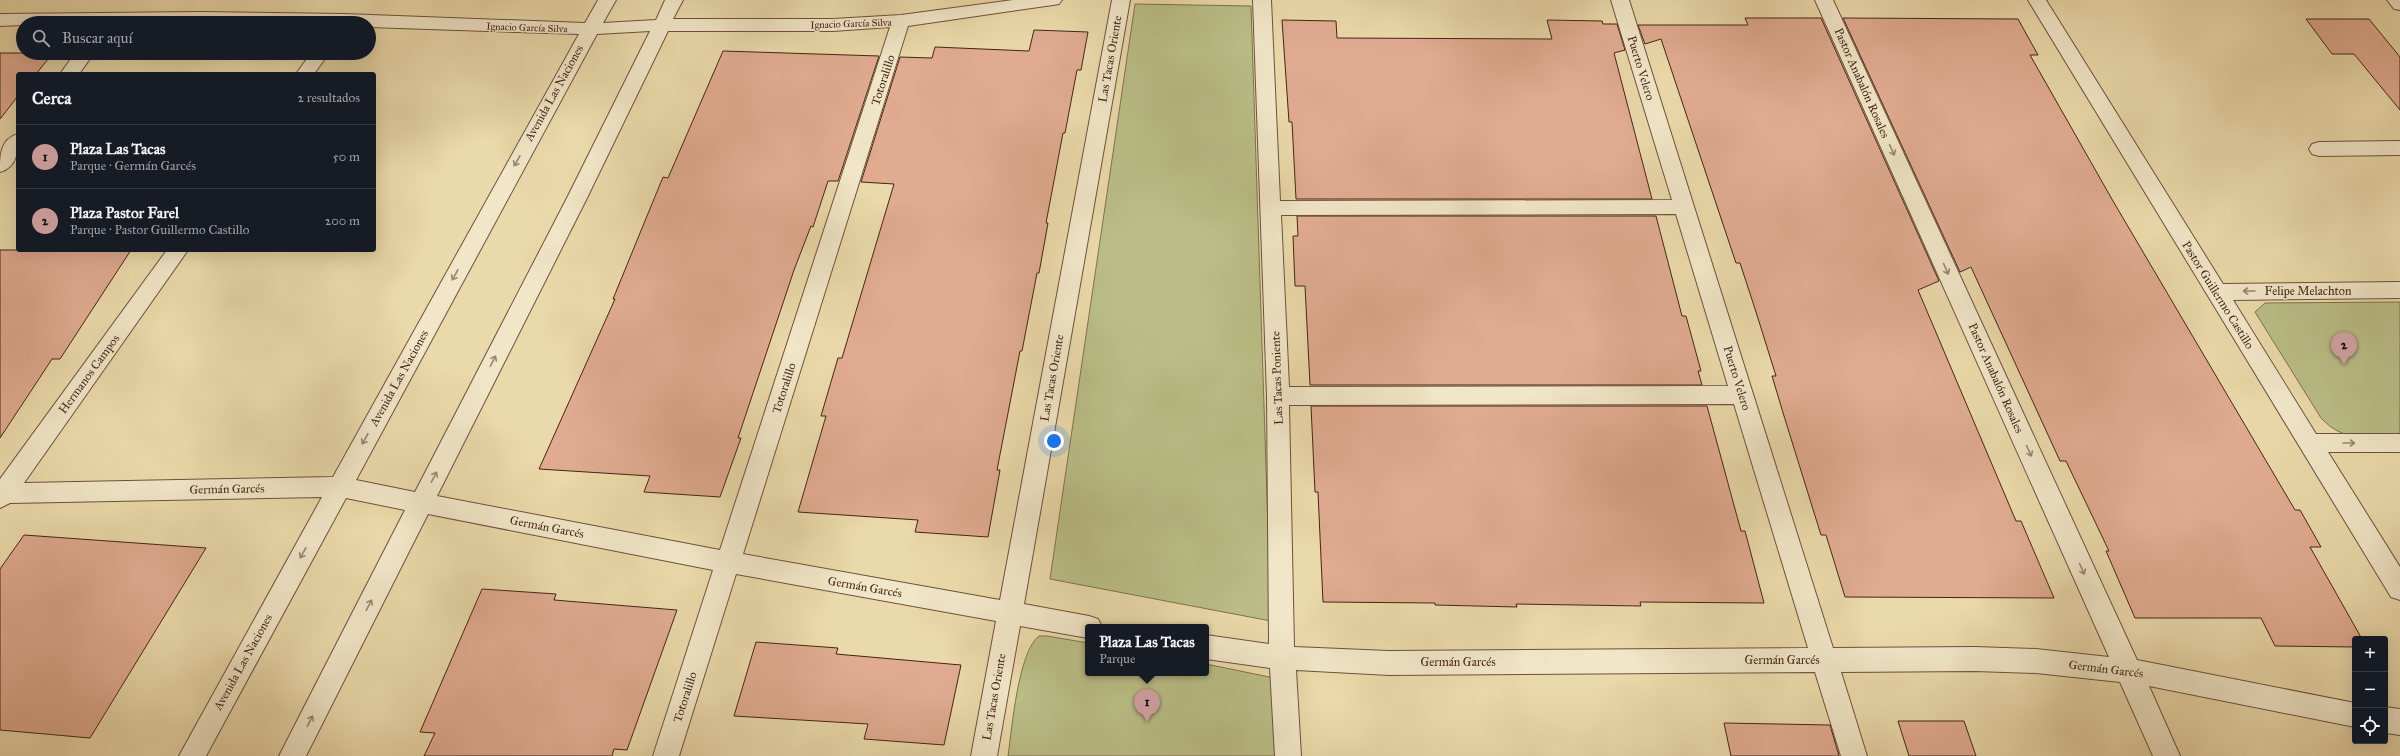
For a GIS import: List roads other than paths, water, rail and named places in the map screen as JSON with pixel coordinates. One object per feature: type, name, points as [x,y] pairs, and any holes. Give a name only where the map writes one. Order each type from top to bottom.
[{"type":"street","name":"Avenida Las Naciones","points":[[192,756],[607,0]]},
{"type":"street","points":[[292,756],[577,198],[674,0]]},
{"type":"street","name":"Ignacio García Silva","points":[[376,22],[590,29],[662,25],[833,25],[901,21],[1053,0]]},
{"type":"street","name":"Las Tacas Oriente","points":[[984,756],[1121,0]]},
{"type":"street","name":"Las Tacas Poniente","points":[[1262,0],[1278,396],[1282,658],[1288,756]]},
{"type":"street","name":"Puerto Velero","points":[[1620,0],[1854,756]]},
{"type":"street","name":"Pastor Anabalón Rosales","points":[[1824,0],[2167,756]]},
{"type":"street","name":"Pastor Guillermo Castillo","points":[[2037,0],[2400,589]]},
{"type":"street","points":[[2396,0],[2400,5]]},
{"type":"street","name":"Ignacio García Silva","points":[[0,20],[16,20]]},
{"type":"street","name":"Totoralillo","points":[[666,756],[901,21]]},
{"type":"street","points":[[71,72],[80,60]]},
{"type":"street","points":[[306,72],[315,60]]},
{"type":"street","points":[[0,165],[16,144]]},
{"type":"street","points":[[2319,148],[2400,148]]},
{"type":"street","points":[[1270,208],[1684,207]]},
{"type":"street","name":"Hermanos Campos","points":[[1,495],[177,252]]},
{"type":"street","name":"Felipe Melachton","points":[[2216,292],[2400,290]]},
{"type":"street","points":[[1278,396],[1742,395]]},
{"type":"street","points":[[2310,443],[2400,443]]},
{"type":"street","name":"Germán Garcés","points":[[1,495],[339,487],[728,562],[1085,626]]},
{"type":"street","name":"Germán Garcés","points":[[1209,647],[1282,658],[1389,662],[2013,660],[2129,671],[2224,688],[2352,714]]},
{"type":"street","points":[[2388,720],[2400,722]]},
{"type":"place","name":"Plaza Pastor Farel","points":[[2344,365]]},
{"type":"place","name":"Plaza Las Tacas","points":[[1147,722]]}]
